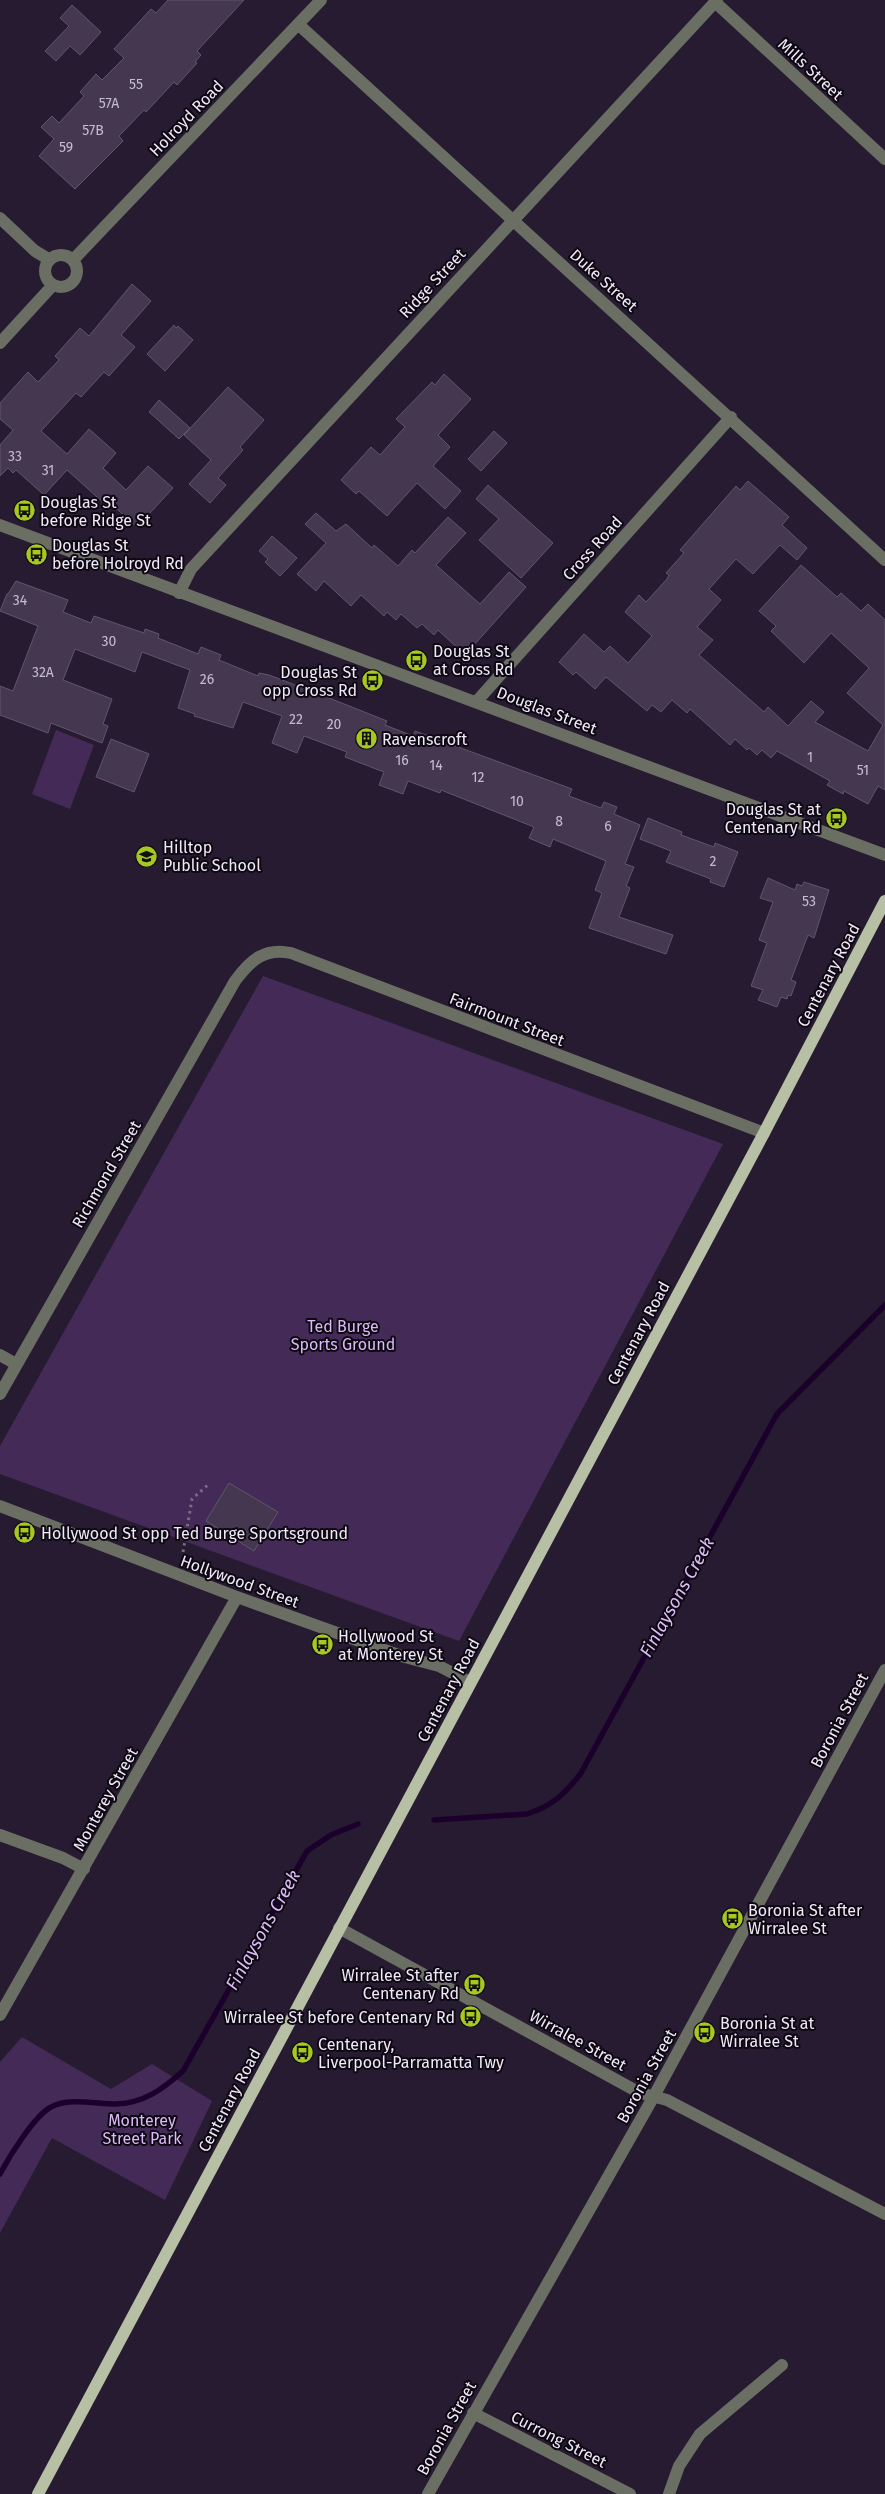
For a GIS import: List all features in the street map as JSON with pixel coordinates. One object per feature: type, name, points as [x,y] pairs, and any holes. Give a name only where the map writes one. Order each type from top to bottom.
[{"type":"main road","name":"Centenary Road","points":[[38,2494],[764,1133],[885,901]]},
{"type":"street","name":"Holroyd Road","points":[[73,260],[321,0]]},
{"type":"street","name":"Mills Street","points":[[716,1],[885,160]]},
{"type":"street","name":"Ridge Street","points":[[179,593],[190,569],[716,1]]},
{"type":"street","name":"Duke Street","points":[[299,25],[731,417],[885,560]]},
{"type":"street","points":[[0,218],[35,251],[50,260]]},
{"type":"street","points":[[62,254],[73,260],[78,271],[73,282],[65,287],[53,285],[45,273],[50,260],[62,254]]},
{"type":"street","points":[[0,343],[53,285]]},
{"type":"street","name":"Cross Road","points":[[477,702],[731,417]]},
{"type":"street","name":"Douglas Street","points":[[0,525],[885,855]]},
{"type":"street","name":"Fairmount Street","points":[[243,971],[257,956],[271,951],[290,953],[764,1133]]},
{"type":"street","name":"Richmond Street","points":[[0,1394],[243,971]]},
{"type":"street","points":[[0,1355],[16,1364]]},
{"type":"street","name":"Hollywood Street","points":[[0,1506],[237,1598],[401,1656],[439,1666],[470,1682]]},
{"type":"street","name":"Monterey Street","points":[[0,2015],[237,1598]]},
{"type":"street","name":"Boronia Street","points":[[428,2494],[654,2096],[885,1670]]},
{"type":"street","points":[[0,1835],[63,1858],[84,1869]]},
{"type":"street","name":"Wirralee Street","points":[[339,1928],[640,2094],[654,2096],[676,2104],[885,2214]]},
{"type":"street","points":[[668,2494],[679,2466],[700,2434],[782,2365]]},
{"type":"street","name":"Currong Street","points":[[473,2412],[630,2494]]},
{"type":"path","points":[[183,1552],[192,1499],[210,1483]]},
{"type":"green space","points":[[56,730],[94,745],[70,809],[32,794]]},
{"type":"green space","name":"Ted Burge Sports Ground","points":[[263,976],[723,1144],[459,1641],[0,1474],[0,1446]]},
{"type":"green space","name":"Monterey Street Park","points":[[22,2037],[111,2089],[152,2064],[212,2101],[165,2200],[52,2138],[0,2233],[0,2062]]},
{"type":"building","points":[[168,0],[244,0],[197,51],[201,55],[195,62],[197,63],[177,85],[174,82],[146,112],[144,110],[119,136],[123,141],[75,189],[39,156],[54,139],[41,127],[52,116],[59,123],[84,96],[80,92],[96,74],[102,80],[124,58],[114,49],[151,9],[156,13]]},
{"type":"building","points":[[72,5],[101,32],[80,55],[70,46],[56,61],[45,51],[69,26],[60,18]]},
{"type":"building","points":[[132,284],[151,301],[121,335],[135,347],[109,376],[104,372],[81,397],[76,393],[41,431],[67,454],[89,429],[116,453],[103,468],[126,490],[148,466],[173,488],[137,527],[109,502],[106,505],[67,470],[44,495],[16,470],[13,473],[8,468],[0,476],[0,445],[13,430],[0,419],[0,403],[28,372],[38,382],[59,360],[55,356],[80,328],[89,336]]},
{"type":"building","points":[[174,325],[176,328],[178,326],[193,340],[165,371],[147,354]]},
{"type":"building","points":[[444,374],[471,399],[438,435],[450,447],[433,466],[461,491],[445,509],[417,483],[387,516],[359,491],[356,494],[341,480],[371,447],[380,455],[405,427],[396,419],[432,382],[435,385]]},
{"type":"building","points":[[228,387],[264,420],[240,447],[243,450],[218,478],[226,485],[210,503],[189,484],[211,460],[184,435]]},
{"type":"building","points":[[159,400],[190,428],[179,439],[149,412]]},
{"type":"building","points":[[494,431],[507,443],[481,471],[468,459]]},
{"type":"building","points":[[748,481],[789,517],[782,525],[807,548],[797,560],[780,545],[753,574],[736,559],[709,589],[721,600],[697,627],[713,640],[699,655],[764,712],[768,707],[788,726],[811,701],[824,712],[815,722],[868,751],[883,725],[847,693],[869,668],[831,633],[804,663],[771,631],[776,626],[759,611],[801,565],[837,597],[841,593],[861,611],[868,604],[885,620],[885,790],[878,786],[868,804],[844,791],[843,794],[827,785],[830,781],[777,751],[771,758],[762,750],[757,755],[749,748],[747,750],[735,739],[730,745],[690,709],[687,713],[672,700],[661,712],[652,705],[647,711],[606,677],[595,689],[576,672],[573,675],[559,662],[584,634],[604,652],[610,646],[628,663],[652,636],[625,612],[639,595],[646,602],[667,579],[669,575],[666,573],[684,553],[680,550],[736,486],[740,490]]},
{"type":"building","points":[[488,485],[553,543],[521,578],[479,540],[499,519],[476,499]]},
{"type":"building","points":[[316,513],[336,531],[346,524],[372,548],[374,545],[398,566],[412,550],[415,553],[448,517],[466,533],[436,565],[480,604],[509,572],[526,587],[465,655],[438,630],[434,635],[422,624],[417,628],[401,614],[396,620],[387,612],[384,616],[361,595],[351,606],[324,581],[316,591],[297,574],[326,543],[305,524]]},
{"type":"building","points":[[272,536],[297,558],[280,576],[265,562],[268,559],[259,551]]},
{"type":"building","points":[[16,581],[68,600],[63,612],[91,623],[94,616],[144,633],[145,629],[159,634],[158,638],[198,654],[201,647],[221,655],[219,660],[258,676],[259,673],[269,675],[319,694],[387,721],[385,725],[413,736],[415,731],[572,789],[569,796],[601,808],[604,802],[617,807],[614,814],[640,825],[625,864],[634,867],[626,886],[630,888],[619,917],[673,935],[666,954],[589,928],[602,893],[595,890],[606,861],[553,839],[550,847],[529,838],[534,827],[441,790],[440,793],[408,781],[403,794],[379,785],[384,772],[345,757],[347,752],[304,736],[297,753],[272,743],[282,716],[243,702],[233,728],[194,716],[195,714],[178,708],[190,670],[142,652],[135,672],[75,649],[63,680],[112,699],[103,724],[108,726],[102,743],[51,723],[48,733],[0,715],[0,686],[13,691],[38,626],[0,611],[7,594]]},
{"type":"building","points":[[111,739],[149,754],[134,792],[96,777]]},
{"type":"building","points":[[648,818],[682,832],[681,835],[714,847],[715,843],[738,852],[724,887],[710,882],[711,879],[666,862],[671,851],[640,839]]},
{"type":"building","points":[[768,878],[795,890],[797,884],[802,886],[804,882],[829,890],[814,938],[808,935],[791,980],[796,982],[791,996],[788,995],[787,999],[781,997],[777,1007],[758,1000],[763,990],[751,986],[767,943],[759,940],[773,902],[760,898]]},
{"type":"building","points":[[229,1483],[278,1512],[254,1551],[206,1521]]},
{"type":"waterway","name":"Finlaysons Creek","points":[[434,1820],[527,1814],[551,1803],[569,1787],[581,1773],[777,1414],[885,1305]]},
{"type":"waterway","name":"Finlaysons Creek","points":[[0,2174],[30,2128],[51,2107],[66,2102],[116,2104],[135,2101],[153,2094],[183,2071],[307,1851],[331,1835],[358,1824]]},
{"type":"place","name":"Douglas St before Ridge St","points":[[24,511]]},
{"type":"place","name":"Douglas St before Holroyd Rd","points":[[36,554]]},
{"type":"place","name":"Douglas St at Cross Rd","points":[[417,660]]},
{"type":"place","name":"Douglas St opp Cross Rd","points":[[373,681]]},
{"type":"place","name":"Ravenscroft","points":[[366,739]]},
{"type":"place","name":"Douglas St at Centenary Rd","points":[[837,818]]},
{"type":"place","name":"Hilltop Public School","points":[[147,856]]},
{"type":"place","name":"Hollywood St opp Ted Burge Sportsground","points":[[25,1533]]},
{"type":"place","name":"Hollywood St at Monterey St","points":[[322,1645]]},
{"type":"place","name":"Boronia St after Wirralee St","points":[[732,1919]]},
{"type":"place","name":"Wirralee St after Centenary Rd","points":[[475,1984]]},
{"type":"place","name":"Wirralee St before Centenary Rd","points":[[471,2017]]},
{"type":"place","name":"Boronia St at Wirralee St","points":[[704,2032]]},
{"type":"place","name":"Centenary, Liverpool-Parramatta Twy","points":[[302,2053]]}]
